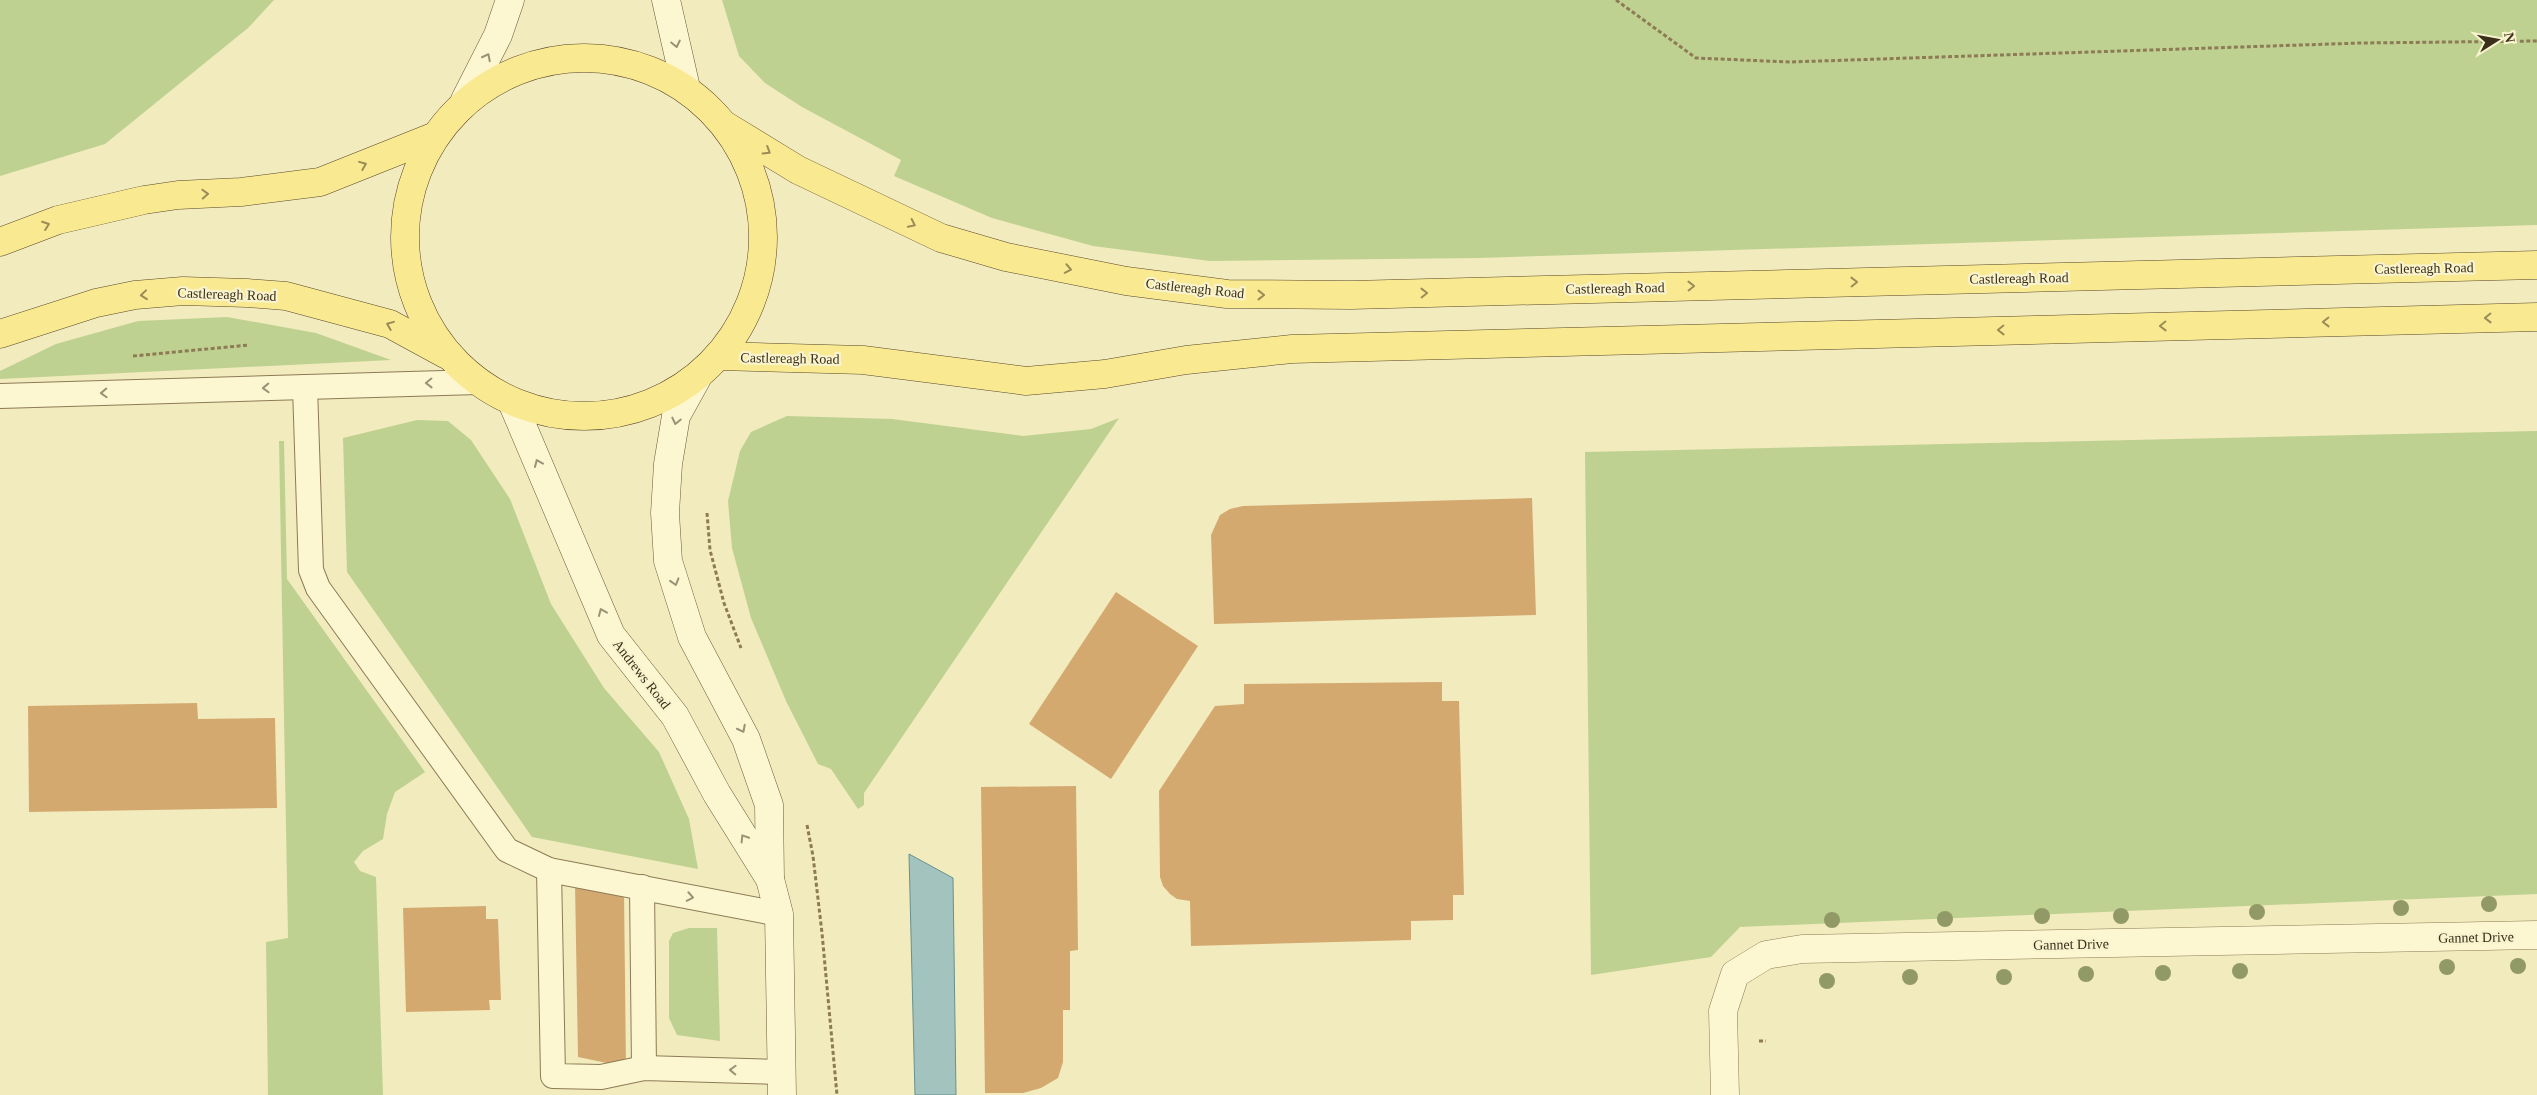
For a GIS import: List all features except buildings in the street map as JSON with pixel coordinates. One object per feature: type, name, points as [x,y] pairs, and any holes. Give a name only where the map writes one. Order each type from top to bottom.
[{"type":"main road","points":[[465,100],[498,77],[534,63],[573,56],[613,58],[651,69],[686,88],[726,126],[751,169],[763,217],[761,267],[746,315],[718,356],[696,378],[664,399],[627,412],[589,417],[550,414],[512,402],[478,382],[448,356],[418,306],[405,249],[410,190],[433,137],[465,100],[498,35],[510,0]]},
{"type":"main road","points":[[666,0],[686,88]]},
{"type":"main road","name":"Castlereagh Road","points":[[726,126],[798,170],[941,238],[1015,259],[1126,281],[1227,294],[1351,295],[2537,265]]},
{"type":"main road","points":[[0,242],[58,220],[144,200],[178,195],[241,192],[320,182],[433,137]]},
{"type":"main road","name":"Castlereagh Road","points":[[0,334],[96,303],[135,296],[183,291],[247,293],[286,296],[390,324],[448,356]]},
{"type":"main road","name":"Castlereagh Road","points":[[718,356],[863,360],[1026,381],[1105,374],[1186,360],[1292,349],[2537,317]]},
{"type":"main road","name":"Andrews Road","points":[[696,378],[676,416],[668,464],[665,513],[668,561],[692,637],[746,739],[769,805],[770,879],[779,914],[782,1084]]},
{"type":"main road","name":"Andrews Road","points":[[512,402],[611,635],[676,716],[717,794],[770,879]]},
{"type":"main road","name":"Gannet Drive","points":[[1724,1095],[1723,1011],[1735,974],[1766,954],[1802,949],[2537,935]]},
{"type":"lane","points":[[0,396],[478,382]]},
{"type":"lane","points":[[305,386],[311,570],[318,588],[507,850],[549,870],[779,914]]},
{"type":"lane","points":[[549,870],[553,1076],[601,1077],[644,1068],[782,1084]]},
{"type":"lane","points":[[642,887],[644,1068]]},
{"type":"path","points":[[1616,0],[1696,58],[1790,62],[2362,43],[2537,41]]},
{"type":"green space","points":[[0,0],[274,0],[248,28],[105,144],[0,176]]},
{"type":"green space","points":[[722,0],[2537,0],[2537,225],[1479,258],[1210,261],[1093,246],[992,218],[894,176],[901,160],[802,107],[765,83],[739,56]]},
{"type":"green space","points":[[227,317],[316,333],[391,360],[0,379],[0,371],[56,344],[138,321]]},
{"type":"green space","points":[[787,416],[892,419],[1023,436],[1091,429],[1119,418],[864,793],[864,805],[858,809],[831,769],[818,764],[786,701],[751,618],[732,548],[728,501],[740,451],[751,432]]},
{"type":"green space","points":[[417,420],[448,421],[471,440],[510,499],[551,604],[604,688],[659,752],[689,819],[698,869],[532,837],[347,572],[343,438]]},
{"type":"green space","points":[[2537,431],[2537,894],[1740,927],[1711,957],[1591,975],[1585,452]]},
{"type":"green space","points":[[279,441],[284,441],[287,579],[425,772],[395,792],[387,814],[383,839],[363,851],[354,862],[360,871],[376,877],[383,1095],[268,1095],[266,942],[288,938]]},
{"type":"green space","points":[[689,928],[717,928],[720,1041],[677,1035],[669,1018],[669,941],[673,933]]},
{"type":"water","points":[[909,854],[953,878],[956,1095],[915,1095]]}]
